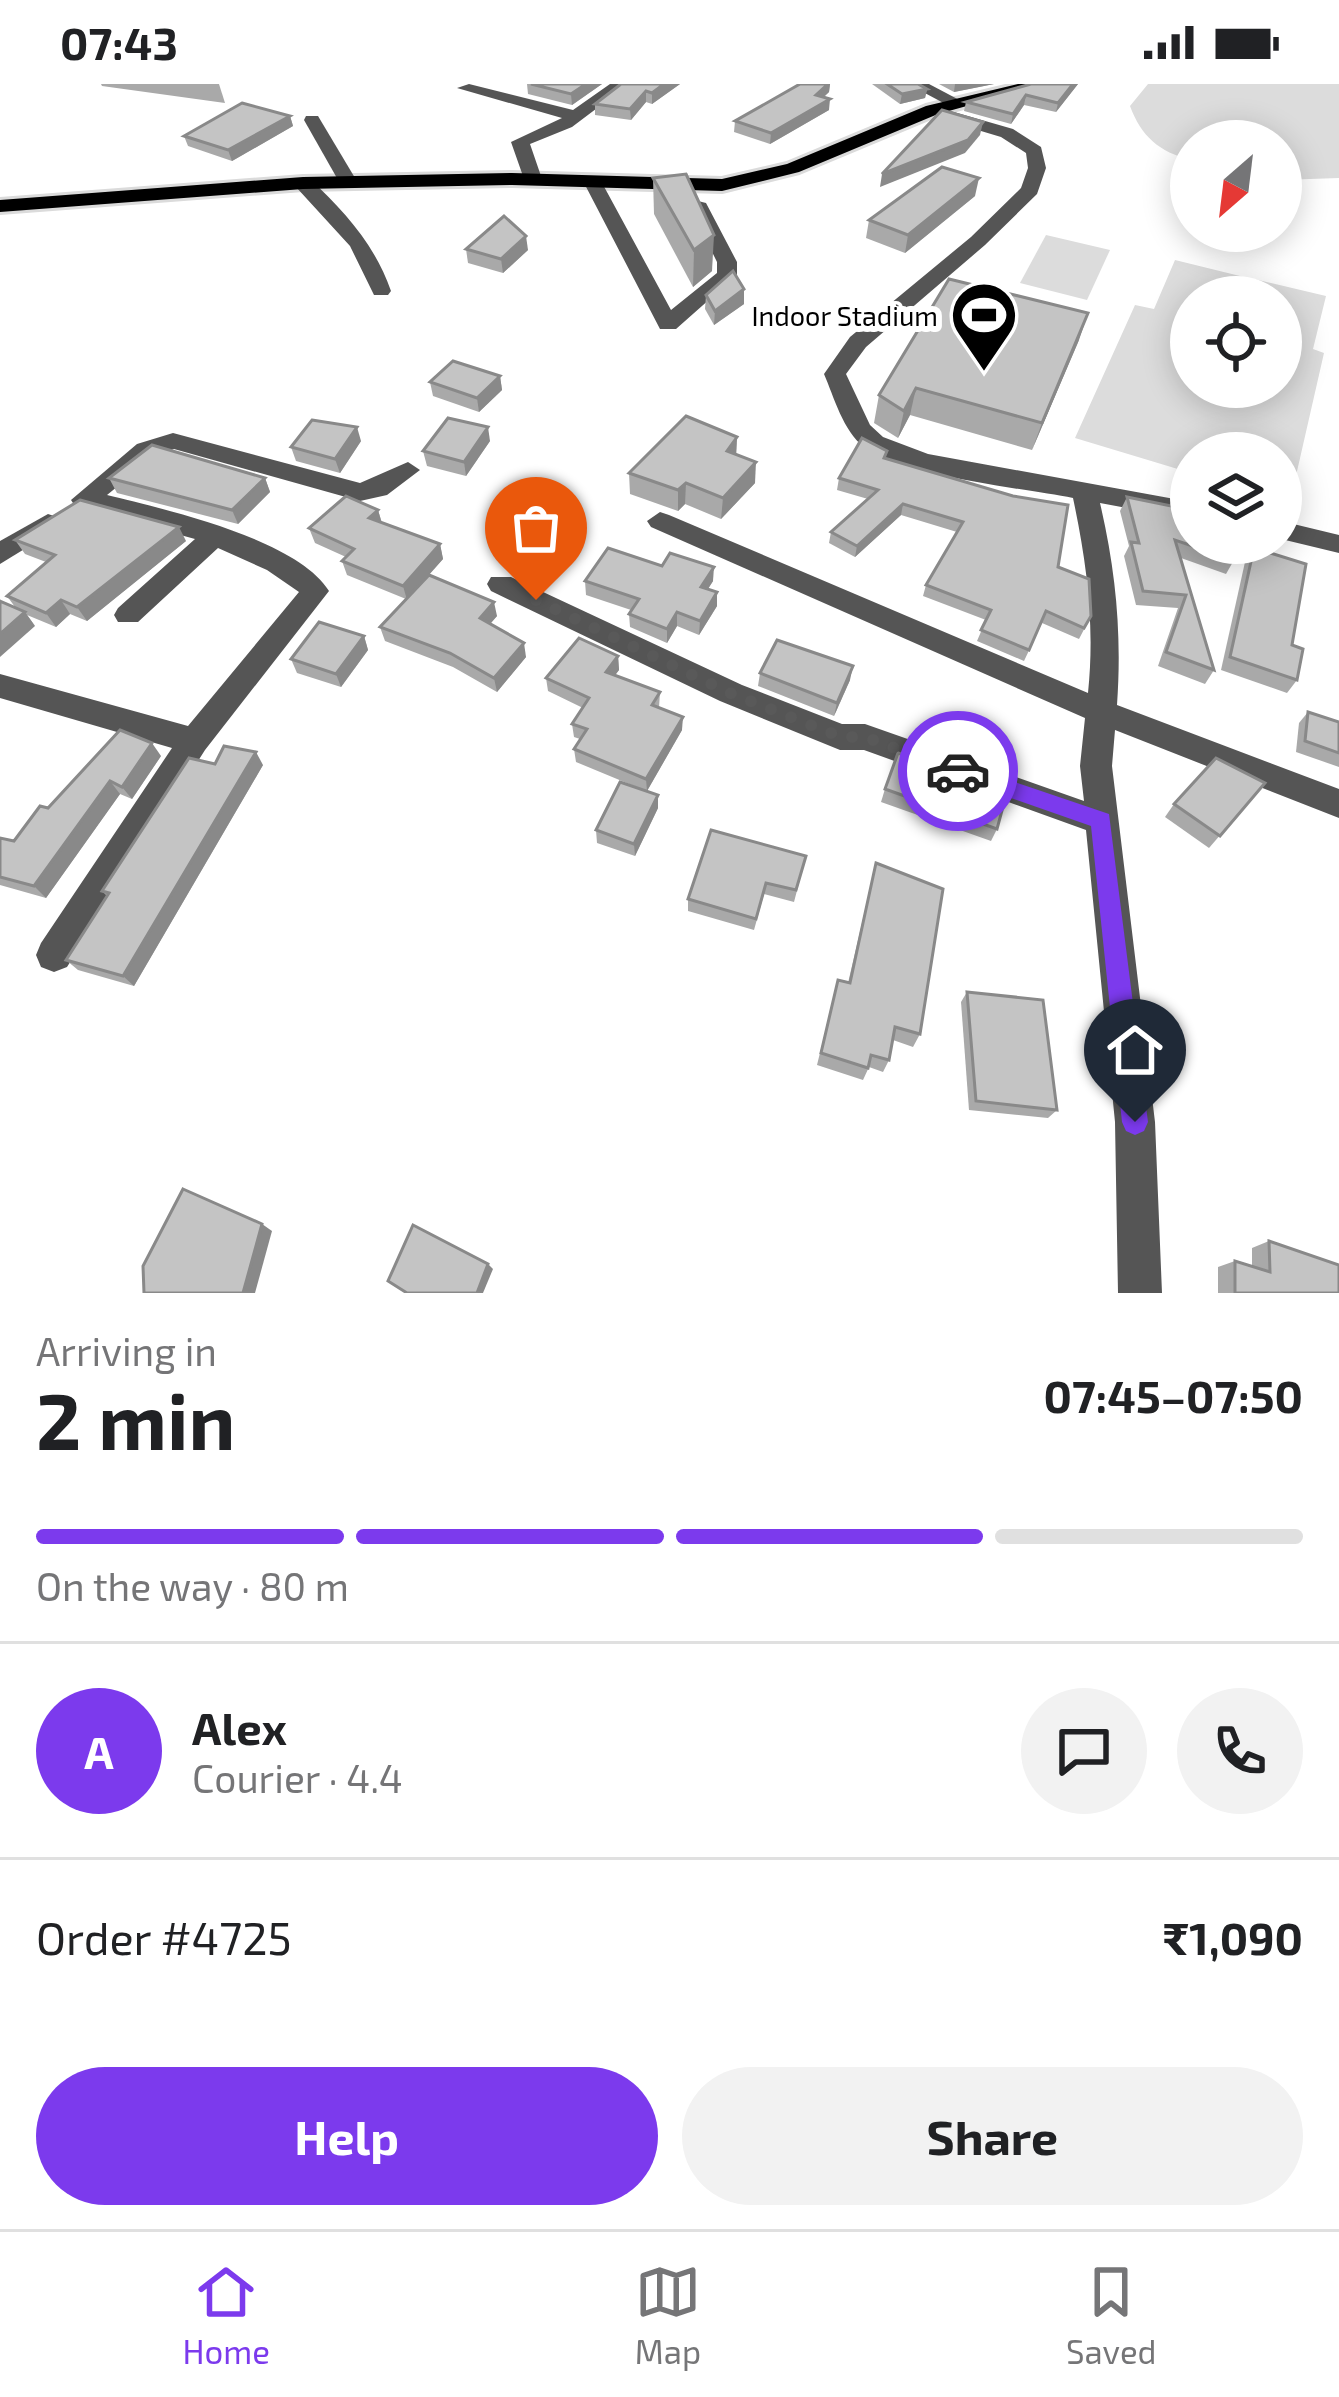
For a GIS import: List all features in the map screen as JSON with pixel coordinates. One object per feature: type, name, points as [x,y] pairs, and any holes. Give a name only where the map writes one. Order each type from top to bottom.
[{"type":"main road","points":[[0,206],[303,183],[533,179],[688,186],[753,180],[932,110],[1038,84]]},
{"type":"street","points":[[533,179],[520,142],[576,116],[621,84]]},
{"type":"street","points":[[916,84],[957,103]]},
{"type":"street","points":[[465,88],[576,116]]},
{"type":"street","points":[[932,110],[1007,133],[1035,151],[1037,168],[1030,190],[858,343],[835,374],[860,428],[874,443],[923,461],[1170,506]]},
{"type":"street","points":[[312,120],[349,183]]},
{"type":"street","points":[[592,182],[668,324],[727,275],[727,262],[688,186]]},
{"type":"street","points":[[303,183],[350,226],[376,272],[381,291]]},
{"type":"street","points":[[0,554],[84,500],[146,450],[173,441],[360,491],[378,490],[408,470]]},
{"type":"street","points":[[1084,488],[1103,576],[1104,713],[1096,766],[1135,1122],[1139,1293]]},
{"type":"street","points":[[54,955],[194,741],[315,591],[308,579],[268,557],[115,501],[84,500]]},
{"type":"street","points":[[660,521],[1104,713],[1339,804]]},
{"type":"street","points":[[1302,535],[1339,544]]},
{"type":"street","points":[[128,615],[212,538]]},
{"type":"street","points":[[501,584],[730,693],[818,728],[841,737],[865,737],[1101,820]]},
{"type":"street","points":[[0,686],[194,741]]},
{"type":"shaded area","points":[[1148,84],[1339,84],[1339,178],[1302,179],[1302,120],[1170,120],[1170,152],[1146,134],[1130,106]]},
{"type":"shaded area","points":[[1046,235],[1110,250],[1087,300],[1020,283]]},
{"type":"shaded area","points":[[1175,260],[1240,276],[1170,276],[1170,408],[1302,408],[1302,290],[1326,296],[1313,349],[1324,353],[1302,449],[1302,432],[1170,432],[1170,467],[1075,438],[1135,305],[1154,309]]},
{"type":"building","points":[[531,84],[586,84],[571,94]]},
{"type":"building","points":[[621,84],[664,84],[652,93],[646,91],[630,109],[595,104]]},
{"type":"building","points":[[800,84],[828,84],[816,95],[830,99],[771,133],[735,121]]},
{"type":"building","points":[[887,84],[918,84],[927,89],[902,94]]},
{"type":"building","points":[[1031,84],[1073,84],[1058,103],[1026,95],[1013,114],[966,102]]},
{"type":"building","points":[[242,103],[290,116],[228,150],[184,136]]},
{"type":"building","points":[[942,110],[983,122],[968,140],[882,174]]},
{"type":"building","points":[[942,167],[979,178],[908,235],[869,220]]},
{"type":"building","points":[[686,174],[714,235],[694,250],[653,178]]},
{"type":"building","points":[[504,216],[526,236],[501,259],[466,249]]},
{"type":"building","points":[[733,271],[744,289],[715,311],[706,295]]},
{"type":"building","name":"Indoor Stadium","points":[[949,279],[1088,313],[1042,423],[916,388],[904,411],[879,395]]},
{"type":"building","points":[[453,361],[500,376],[477,398],[430,382]]},
{"type":"building","points":[[686,416],[737,437],[727,451],[756,462],[723,498],[686,483],[678,490],[629,473]]},
{"type":"building","points":[[448,418],[488,427],[464,462],[423,451]]},
{"type":"building","points":[[312,420],[357,427],[335,459],[291,447]]},
{"type":"building","points":[[862,438],[887,451],[884,458],[1013,496],[1068,505],[1058,567],[1089,579],[1091,616],[1084,628],[1046,611],[1029,650],[981,630],[991,610],[926,585],[963,522],[903,504],[857,546],[831,532],[878,490],[839,478]]},
{"type":"building","points":[[152,445],[265,478],[232,510],[109,478]]},
{"type":"building","points":[[346,496],[378,510],[369,518],[440,544],[403,586],[342,561],[354,549],[309,528]]},
{"type":"building","points":[[1127,497],[1170,506],[1170,564],[1182,564],[1214,670],[1166,652],[1186,595],[1143,591],[1131,542],[1139,543]]},
{"type":"building","points":[[80,500],[179,527],[77,607],[61,600],[46,613],[7,596],[55,555],[15,540]]},
{"type":"building","points":[[608,548],[662,566],[670,553],[714,567],[701,587],[717,592],[700,621],[677,612],[667,629],[629,614],[639,599],[585,581]]},
{"type":"building","points":[[1250,564],[1306,564],[1292,645],[1303,649],[1297,680],[1230,657]]},
{"type":"building","points":[[429,575],[494,602],[480,618],[524,643],[494,678],[450,653],[380,627]]},
{"type":"building","points":[[0,601],[25,612],[0,634]]},
{"type":"building","points":[[319,622],[364,636],[336,674],[291,659]]},
{"type":"building","points":[[579,638],[618,656],[606,672],[660,692],[652,705],[683,717],[646,779],[574,749],[587,729],[572,724],[589,698],[546,678]]},
{"type":"building","points":[[777,640],[853,666],[837,703],[760,673]]},
{"type":"building","points":[[1308,712],[1339,722],[1339,753],[1305,741]]},
{"type":"building","points":[[120,730],[152,743],[122,787],[110,781],[34,886],[0,877],[0,838],[14,841],[40,806],[48,808]]},
{"type":"building","points":[[224,746],[256,752],[123,976],[66,960],[109,893],[102,891],[189,758],[215,764]]},
{"type":"building","points":[[898,753],[1007,792],[997,829],[885,789]]},
{"type":"building","points":[[1216,758],[1265,783],[1220,836],[1174,804]]},
{"type":"building","points":[[620,782],[658,795],[634,844],[596,830]]},
{"type":"building","points":[[711,830],[806,856],[796,890],[766,883],[756,919],[688,899]]},
{"type":"building","points":[[876,863],[943,889],[920,1034],[895,1027],[889,1060],[871,1055],[868,1068],[821,1053],[838,980],[850,983]]},
{"type":"building","points":[[967,992],[1043,1000],[1057,1110],[976,1101]]},
{"type":"building","points":[[183,1189],[262,1224],[243,1293],[144,1293],[143,1266]]},
{"type":"building","points":[[413,1225],[488,1264],[477,1293],[407,1293],[388,1281]]},
{"type":"building","points":[[1269,1241],[1339,1265],[1339,1293],[1235,1293],[1235,1261],[1270,1272]]},
{"type":"way so far","points":[[536,600],[730,693],[841,737],[865,737],[958,771]]},
{"type":"place","name":"Indoor Stadium","points":[[984,374]]},
{"type":"route","points":[[958,771],[1101,820],[1135,1122]]}]
